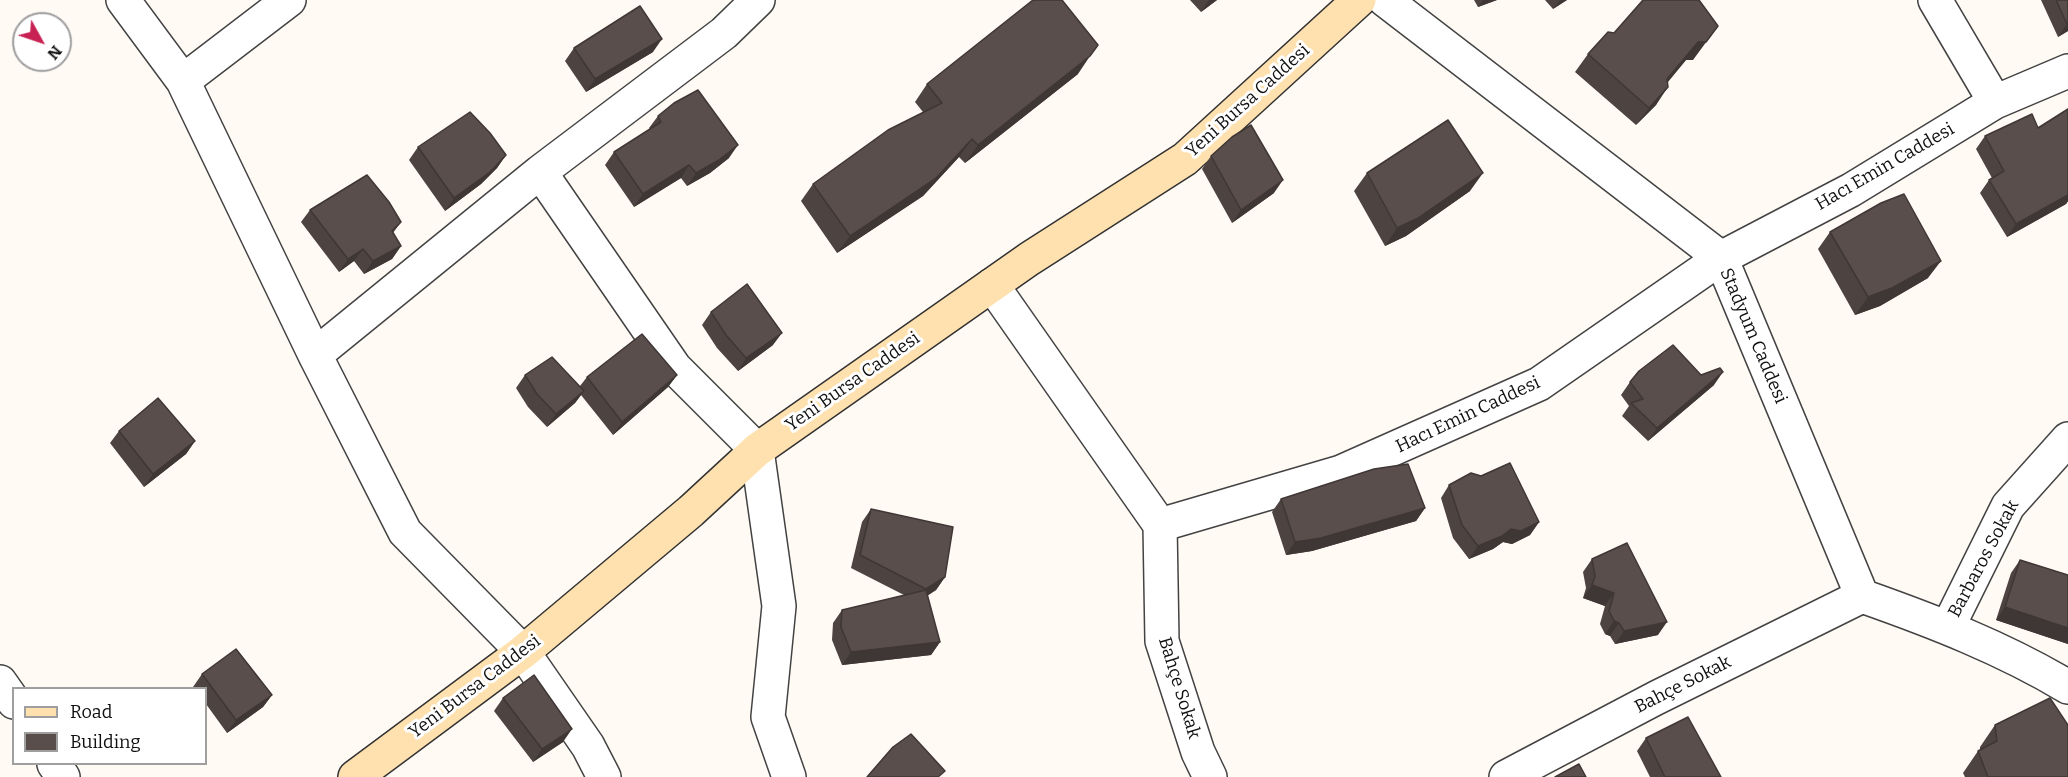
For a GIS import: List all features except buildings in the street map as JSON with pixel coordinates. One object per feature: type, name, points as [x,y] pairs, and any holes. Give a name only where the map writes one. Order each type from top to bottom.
[{"type":"main road","name":"Yeni Bursa Caddesi","points":[[355,777],[523,652],[691,511],[757,450],[992,285],[1185,159],[1359,0]]},
{"type":"street","points":[[123,0],[183,81],[315,355],[405,532],[523,652],[588,746],[604,777]]},
{"type":"street","points":[[183,81],[289,0]]},
{"type":"street","points":[[315,355],[540,172],[724,33],[758,0]]},
{"type":"street","name":"Stadyum Caddesi","points":[[1385,0],[1720,258],[1862,596]]},
{"type":"street","points":[[1935,0],[1995,102]]},
{"type":"street","name":"Hacı Emin Caddesi","points":[[1160,525],[1341,472],[1539,384],[1720,258],[1851,190],[1995,102],[2068,71]]},
{"type":"street","points":[[540,172],[675,368],[757,450],[779,606],[768,717],[789,777]]},
{"type":"street","points":[[992,285],[1160,525]]},
{"type":"street","name":"Barbaros Sokak","points":[[1948,627],[2008,506],[2068,439]]},
{"type":"street","name":"Bahçe Sokak","points":[[1160,525],[1162,641],[1198,752],[1210,777]]},
{"type":"street","points":[[1862,596],[1948,627],[2040,670],[2068,687]]},
{"type":"street","name":"Bahçe Sokak","points":[[1506,777],[1656,698],[1862,596]]},
{"type":"street","points":[[0,682],[12,699]]}]
